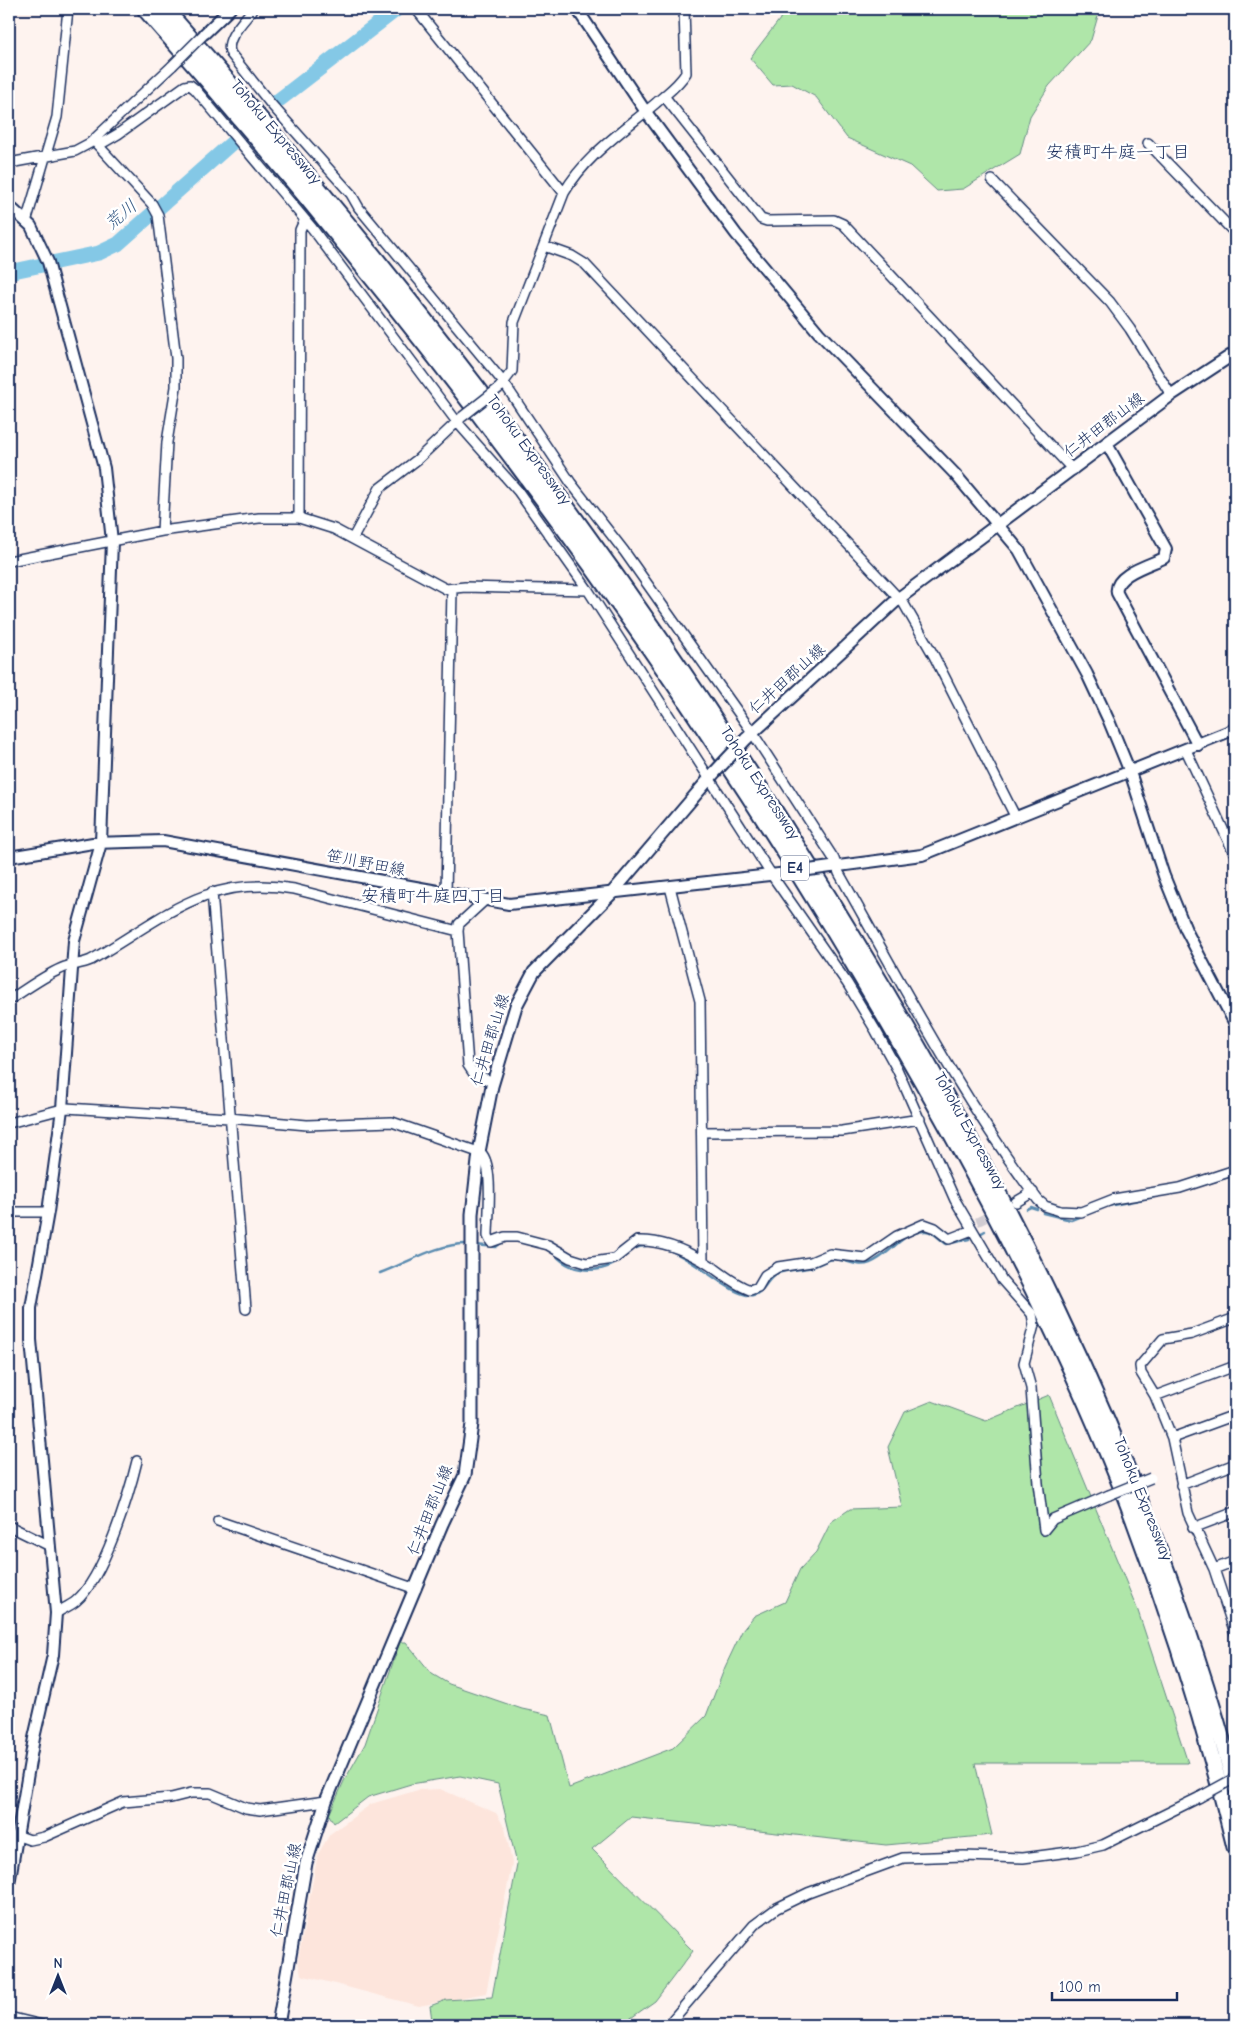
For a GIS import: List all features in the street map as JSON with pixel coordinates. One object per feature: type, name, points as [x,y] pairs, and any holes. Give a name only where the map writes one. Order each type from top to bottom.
[{"type":"highway","name":"Tohoku Expressway","points":[[145,9],[266,147],[492,428],[626,613],[680,693],[768,825],[872,996],[923,1082],[1000,1225],[1084,1400],[1120,1484],[1174,1632],[1203,1722],[1235,1847]]},
{"type":"highway","name":"Tohoku Expressway","points":[[164,9],[349,224],[566,505],[684,673],[834,904],[944,1092],[1013,1218],[1078,1351],[1133,1480],[1174,1585],[1206,1682],[1235,1786]]},
{"type":"main road","name":"仁井田郡山線","points":[[278,2025],[306,1863],[326,1801],[465,1475],[471,1437],[472,1214],[479,1152],[493,1082],[516,1006],[527,981],[541,964],[611,894],[712,775],[749,736],[898,599],[1171,395],[1235,352]]},
{"type":"street","points":[[26,222],[58,117],[68,9]]},
{"type":"street","points":[[96,143],[230,9]]},
{"type":"street","points":[[254,9],[230,40],[229,48],[231,54],[270,103],[351,194],[359,208],[502,385],[571,483],[624,551],[749,736],[834,867],[919,1019],[961,1087],[1041,1203],[1050,1208],[1081,1212],[1114,1199],[1180,1188],[1235,1170]]},
{"type":"street","points":[[416,9],[564,192]]},
{"type":"street","points":[[578,9],[646,112],[736,234],[819,334],[955,474],[1020,550],[1087,674],[1130,772],[1164,876],[1186,930],[1235,1024]]},
{"type":"street","points":[[353,538],[380,488],[418,459],[460,420],[502,385],[512,371],[514,322],[564,192],[577,171],[664,96],[682,79],[688,70],[684,9]]},
{"type":"street","points":[[9,163],[74,151],[118,134],[185,86],[190,85],[304,220],[460,420],[518,491],[588,590],[712,775],[876,1031],[897,1069],[955,1200],[973,1226],[1002,1280],[1032,1314],[1034,1321],[1024,1363],[1031,1388],[1038,1483],[1044,1530],[1053,1519],[1151,1478]]},
{"type":"street","points":[[664,96],[761,219],[782,221],[834,220],[843,224],[1073,470]]},
{"type":"street","points":[[96,143],[152,204],[158,215],[176,358],[176,387],[167,442],[162,531]]},
{"type":"street","points":[[1148,143],[1235,233]]},
{"type":"street","points":[[992,180],[1110,302],[1130,329],[1171,395]]},
{"type":"street","points":[[9,206],[35,233],[48,262],[104,468],[112,541],[101,843],[74,941],[62,1109],[48,1212],[31,1308],[31,1340],[56,1613],[53,1655],[34,1738],[9,1884]]},
{"type":"street","points":[[299,518],[300,230],[304,220]]},
{"type":"street","points":[[544,246],[572,256],[585,264],[904,604],[934,656],[1016,818]]},
{"type":"street","points":[[1107,444],[1166,549],[1164,558],[1120,579],[1116,587],[1117,593],[1198,745]]},
{"type":"street","points":[[9,560],[162,531],[259,518],[299,518],[324,524],[353,538],[443,588],[588,590]]},
{"type":"street","points":[[446,894],[452,589]]},
{"type":"street","name":"笹川野田線","points":[[9,857],[101,843],[163,842],[509,904],[611,894],[922,855],[1235,729]]},
{"type":"street","points":[[1186,750],[1235,855]]},
{"type":"street","points":[[9,1000],[64,967],[88,961],[183,904],[212,892],[235,887],[283,887],[458,931]]},
{"type":"street","points":[[670,887],[700,1002],[703,1261]]},
{"type":"street","points":[[212,892],[246,1309]]},
{"type":"street","points":[[484,900],[459,924],[458,931],[468,1065],[474,1074],[493,1082]]},
{"type":"street","points":[[9,1123],[62,1109],[230,1118],[307,1125],[392,1122],[479,1152],[485,1156],[488,1165],[488,1236],[491,1242],[505,1237],[517,1237],[548,1245],[570,1258],[586,1263],[606,1262],[614,1259],[632,1244],[646,1241],[670,1245],[703,1261],[731,1281],[752,1290],[758,1287],[768,1272],[778,1267],[811,1262],[830,1254],[865,1258],[897,1236],[924,1224],[935,1228],[949,1239],[973,1226]]},
{"type":"street","points":[[702,1132],[842,1131],[920,1119]]},
{"type":"street","points":[[1016,1202],[1033,1192]]},
{"type":"street","points":[[9,1212],[48,1212]]},
{"type":"street","points":[[1235,1318],[1192,1334],[1161,1340],[1140,1366],[1141,1372],[1155,1396],[1172,1438],[1181,1485],[1194,1528],[1232,1609],[1235,1633]]},
{"type":"street","points":[[1155,1396],[1235,1366]]},
{"type":"street","points":[[1172,1438],[1235,1415]]},
{"type":"street","points":[[56,1613],[75,1602],[87,1588],[119,1522],[137,1461]]},
{"type":"street","points":[[1181,1485],[1235,1464]]},
{"type":"street","points":[[1194,1528],[1235,1512]]},
{"type":"street","points":[[218,1521],[416,1589]]},
{"type":"street","points":[[9,1526],[50,1546]]},
{"type":"street","points":[[1214,1568],[1235,1561]]},
{"type":"street","points":[[668,2025],[754,1925],[777,1908],[808,1893],[904,1858],[964,1856],[1023,1858],[1103,1845],[1235,1778]]},
{"type":"street","points":[[16,1835],[30,1840],[44,1837],[122,1802],[171,1798],[191,1793],[210,1793],[246,1808],[260,1810],[326,1801]]},
{"type":"street","points":[[9,2017],[42,2025]]},
{"type":"shaded area","points":[[440,1789],[496,1813],[505,1828],[512,1863],[486,1993],[419,2006],[301,1975],[298,1960],[318,1854],[330,1834],[371,1804],[418,1790]]},
{"type":"green space","points":[[782,9],[1100,9],[1091,40],[1049,86],[1030,116],[1020,154],[963,189],[937,191],[910,166],[847,138],[816,97],[792,84],[773,85],[750,58],[780,19]]},
{"type":"green space","points":[[1049,1395],[1138,1611],[1188,1763],[975,1763],[992,1835],[886,1845],[631,1817],[592,1849],[693,1951],[655,2001],[621,2025],[435,2025],[432,2020],[430,2006],[446,2000],[492,1997],[517,1864],[498,1784],[460,1776],[411,1784],[368,1797],[334,1823],[329,1815],[344,1781],[365,1744],[400,1642],[406,1642],[432,1674],[449,1684],[522,1709],[550,1715],[569,1788],[673,1748],[706,1716],[725,1667],[742,1631],[754,1616],[785,1602],[800,1569],[816,1552],[831,1522],[850,1509],[902,1507],[888,1447],[905,1412],[932,1401],[986,1421]]},
{"type":"waterway","name":"荒川","points":[[275,103],[397,9]]},
{"type":"waterway","name":"荒川","points":[[9,272],[99,253],[118,244],[234,141]]},
{"type":"waterway","points":[[1179,1192],[1235,1175]]},
{"type":"waterway","points":[[1108,1206],[1154,1197]]},
{"type":"waterway","points":[[1027,1209],[1031,1207],[1037,1209]]},
{"type":"waterway","points":[[1043,1213],[1071,1220],[1091,1212]]},
{"type":"waterway","points":[[978,1235],[985,1231]]},
{"type":"waterway","points":[[633,1249],[649,1246],[665,1249],[682,1256],[728,1287],[741,1293],[753,1295],[757,1294],[778,1273],[812,1267],[833,1259],[856,1264],[870,1263],[884,1255],[909,1235],[917,1232],[931,1232],[947,1244],[969,1239]]},
{"type":"waterway","points":[[475,1245],[496,1247],[502,1242]]},
{"type":"waterway","points":[[380,1273],[434,1250],[469,1244]]},
{"type":"waterway","points":[[555,1254],[571,1266],[591,1270],[611,1266],[627,1254]]},
{"type":"tunnel","points":[[977,1222],[997,1212]]},
{"type":"district","name":"安積町牛庭一丁目","points":[[1118,152]]},
{"type":"district","name":"安積町牛庭四丁目","points":[[433,896]]}]
